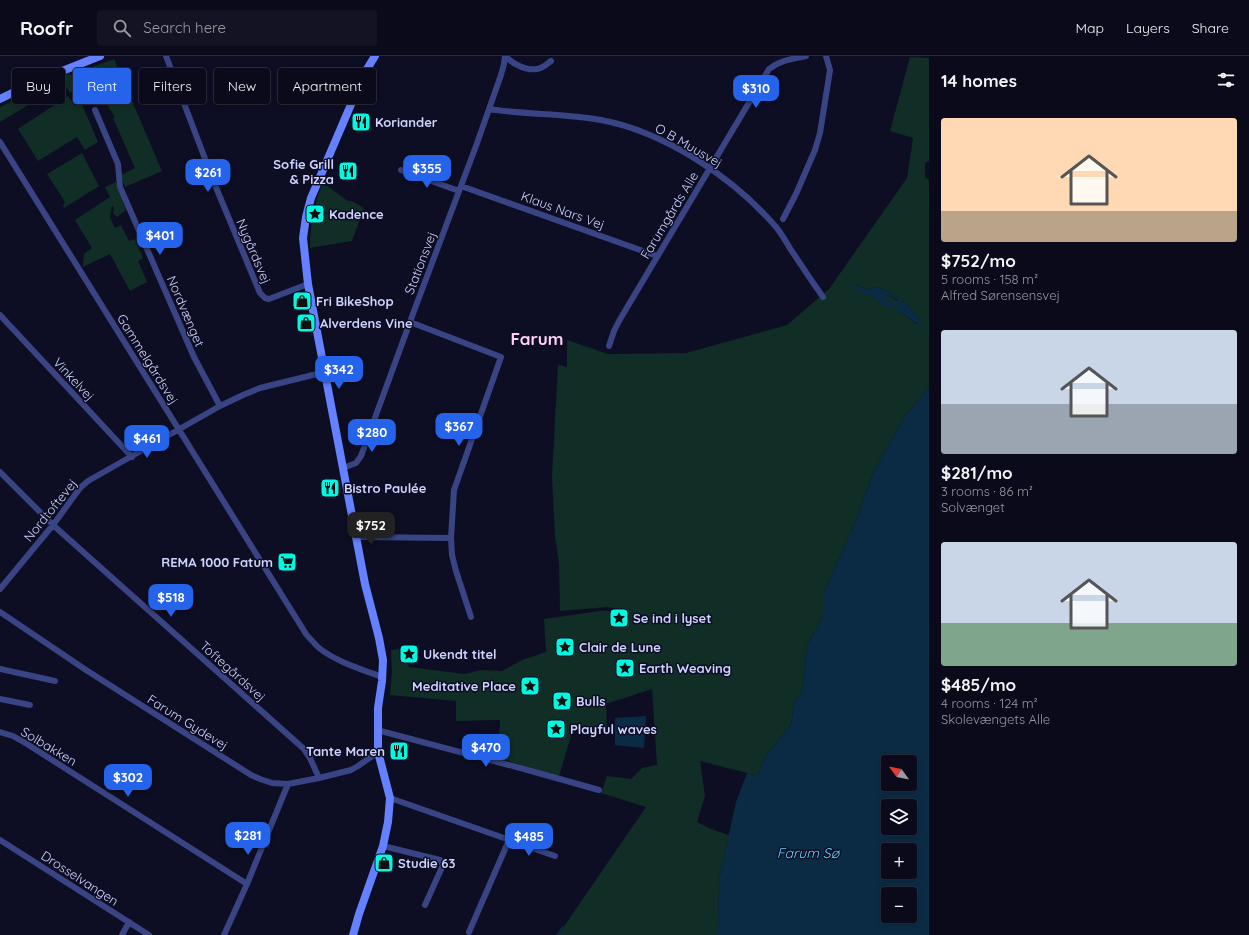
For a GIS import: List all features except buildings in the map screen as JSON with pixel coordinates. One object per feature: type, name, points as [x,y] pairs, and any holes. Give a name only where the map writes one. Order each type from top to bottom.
[{"type":"street","name":"Nygårdsvej","points":[[166,56],[215,185],[260,293],[265,298],[269,299],[308,284]]},
{"type":"street","points":[[353,935],[383,846],[388,822],[390,798],[378,752],[377,730],[382,677],[382,660],[365,584],[308,284],[303,238],[309,205],[364,74],[375,56]]},
{"type":"street","points":[[505,56],[518,66],[532,70],[538,69],[551,62]]},
{"type":"street","name":"Stationsvej","points":[[343,468],[356,463],[361,456],[489,109],[503,70],[505,56]]},
{"type":"street","name":"Farumgårds Alle","points":[[609,346],[618,321],[769,69],[782,61],[806,56]]},
{"type":"street","points":[[783,219],[815,150],[820,132],[830,70],[826,56]]},
{"type":"street","points":[[0,99],[37,81],[95,57]]},
{"type":"street","name":"O B Muusvej","points":[[489,109],[574,115],[607,121],[648,134],[710,167],[753,204],[776,228],[823,297]]},
{"type":"street","name":"Nordvænget","points":[[95,110],[118,164],[120,188],[194,357],[220,406]]},
{"type":"street","name":"Gammelgårdsvej","points":[[0,142],[306,634],[319,648],[331,656],[382,677]]},
{"type":"street","name":"Klaus Nars Vej","points":[[401,170],[460,188],[657,256]]},
{"type":"street","name":"Vinkelvej","points":[[0,315],[132,457]]},
{"type":"street","points":[[410,322],[501,357],[454,490],[452,555],[454,566],[471,617]]},
{"type":"street","name":"Nordtoftevej","points":[[0,589],[53,525],[80,488],[88,481],[220,406],[243,395],[260,388],[325,372]]},
{"type":"street","name":"Toftegårdsvej","points":[[0,472],[53,525],[304,749],[319,778]]},
{"type":"street","points":[[356,537],[452,538]]},
{"type":"street","name":"Farum Gydevej","points":[[0,612],[86,670],[251,775],[260,779],[272,783],[288,784],[328,776],[351,770],[378,752]]},
{"type":"street","points":[[0,669],[55,681]]},
{"type":"street","points":[[0,699],[30,705]]},
{"type":"street","points":[[377,730],[599,790]]},
{"type":"street","name":"Solbakken","points":[[0,732],[13,736],[27,744],[247,884]]},
{"type":"street","points":[[224,935],[247,884],[288,784]]},
{"type":"street","points":[[390,798],[555,856]]},
{"type":"street","name":"Drosselvangen","points":[[0,840],[149,935]]},
{"type":"street","points":[[469,932],[509,840]]},
{"type":"street","points":[[383,846],[440,860],[443,865],[425,906]]},
{"type":"street","points":[[122,935],[129,922]]},
{"type":"green space","points":[[910,57],[929,58],[929,161],[925,163],[925,177],[929,180],[929,387],[904,418],[874,471],[857,518],[824,592],[824,614],[807,646],[802,692],[794,703],[791,725],[767,754],[757,777],[700,761],[705,796],[697,822],[711,829],[729,835],[719,880],[718,935],[558,935],[646,807],[601,793],[607,776],[631,779],[642,768],[657,765],[652,689],[606,704],[607,728],[574,726],[559,776],[498,758],[500,720],[456,721],[456,701],[390,695],[392,671],[391,650],[407,648],[409,667],[464,674],[481,670],[502,671],[522,660],[546,652],[544,619],[599,611],[625,611],[608,607],[560,611],[559,563],[555,536],[552,476],[558,365],[567,367],[567,340],[608,354],[686,353],[787,325],[829,289],[907,178],[913,138],[890,131]],"holes":[[[857,285],[869,290],[874,287],[889,291],[892,295],[900,298],[921,320],[916,324],[901,314],[898,301],[888,295],[886,296],[886,299],[869,295],[863,292]]]},
{"type":"green space","points":[[114,59],[118,68],[89,68]]},
{"type":"green space","points":[[70,73],[73,78],[73,91],[70,93],[65,86],[65,75]]},
{"type":"green space","points":[[68,96],[75,106],[82,104],[98,142],[85,150],[77,137],[38,161],[18,129],[56,104],[65,104],[65,98]]},
{"type":"green space","points":[[131,99],[162,171],[125,187],[121,175],[135,168],[113,118],[115,117],[106,104],[131,104]]},
{"type":"green space","points":[[12,101],[12,104],[30,104],[0,122],[0,107]]},
{"type":"green space","points":[[82,153],[99,186],[64,208],[63,205],[65,202],[47,174]]},
{"type":"green space","points":[[116,182],[126,210],[117,217],[113,213],[114,207],[112,206],[110,217],[115,228],[121,225],[129,241],[135,239],[143,258],[138,261],[147,282],[130,291],[110,254],[83,267],[84,254],[92,248],[75,220],[110,197],[105,187]]},
{"type":"green space","points":[[323,183],[348,201],[352,201],[364,208],[352,241],[310,248],[313,215]]},
{"type":"water","points":[[856,285],[869,290],[874,287],[889,291],[892,295],[900,298],[921,320],[919,325],[896,311],[898,300],[888,295],[886,296],[886,299],[894,303],[892,308],[880,303],[875,297],[867,295],[856,289]]},
{"type":"water","name":"Farum Sø","points":[[929,387],[929,935],[718,935],[719,880],[736,802],[747,773],[757,777],[767,754],[791,725],[794,703],[802,692],[807,646],[824,614],[824,592],[857,518],[874,471],[904,418]]},
{"type":"water","points":[[646,716],[644,748],[615,745],[615,718]]},
{"type":"waterway","points":[[557,935],[563,927]]},
{"type":"place","name":"Koriander","points":[[361,122]]},
{"type":"place","name":"Sofie Grill & Pizza","points":[[348,171]]},
{"type":"place","name":"Kadence","points":[[315,214]]},
{"type":"place","name":"Fri BikeShop","points":[[302,301]]},
{"type":"place","name":"Alverdens Vine","points":[[306,323]]},
{"type":"place","name":"Bistro Paulée","points":[[330,488]]},
{"type":"place","name":"REMA 1000 Fatum","points":[[287,562]]},
{"type":"place","name":"Se ind i lyset","points":[[619,618]]},
{"type":"place","name":"Clair de Lune","points":[[565,647]]},
{"type":"place","name":"Ukendt titel","points":[[409,654]]},
{"type":"place","name":"Earth Weaving","points":[[625,668]]},
{"type":"place","name":"Meditative Place","points":[[530,686]]},
{"type":"place","name":"Bulls","points":[[562,701]]},
{"type":"place","name":"Playful waves","points":[[556,729]]},
{"type":"place","name":"Tante Maren","points":[[399,751]]},
{"type":"place","name":"Studie 63","points":[[384,863]]},
{"type":"district","name":"Farum","points":[[537,339]]}]
